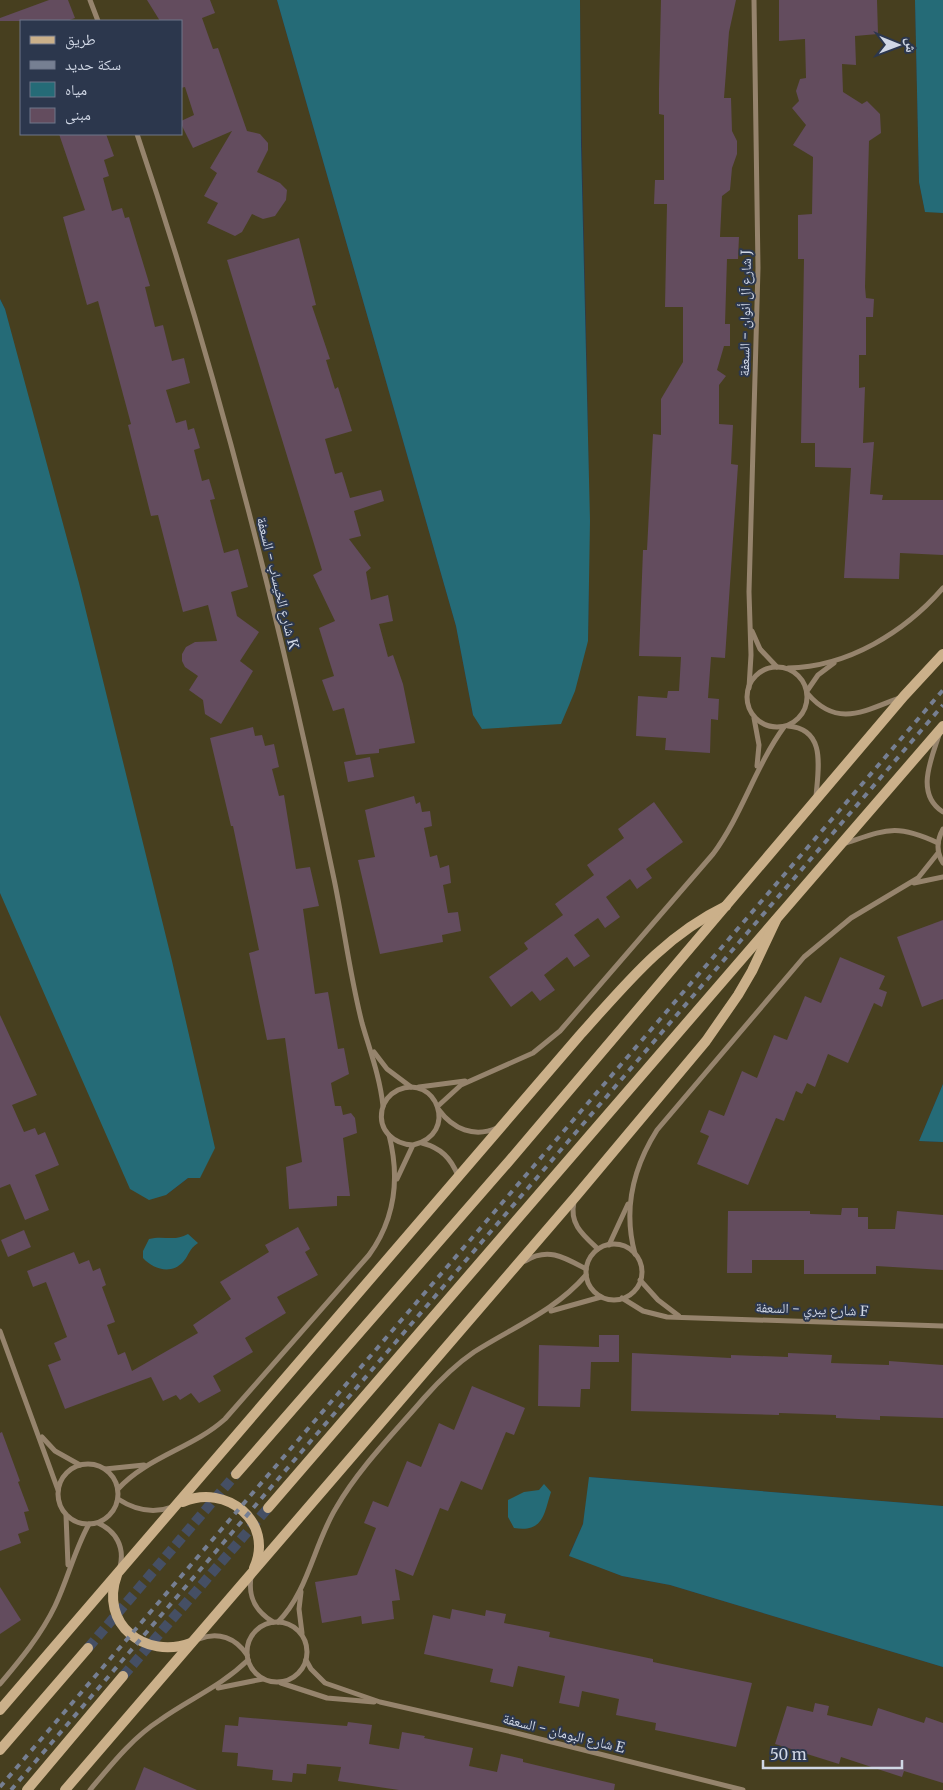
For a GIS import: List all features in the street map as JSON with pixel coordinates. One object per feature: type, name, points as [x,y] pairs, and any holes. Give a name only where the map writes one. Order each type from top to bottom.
[{"type":"street","points":[[90,0],[98,20]]},
{"type":"street","name":"شارع آل أنوان - السعفة J","points":[[749,688],[758,268],[754,0]]},
{"type":"street","name":"شارع الخيساب - السعفة K","points":[[137,135],[186,287],[254,532],[313,778],[359,1010],[378,1074],[383,1106]]},
{"type":"street","points":[[755,774],[759,745],[754,717],[747,698],[749,688],[759,673],[777,667],[819,665],[841,659],[865,649],[900,628],[932,601],[943,588]]},
{"type":"street","name":"شارع آل أنوان - السعفة J","points":[[750,626],[760,648],[777,667]]},
{"type":"street","points":[[236,1474],[510,1160],[904,696],[943,654]]},
{"type":"street","points":[[389,1135],[404,1145],[421,1143],[428,1139],[438,1126],[438,1108],[452,1091],[470,1080],[527,1056],[542,1047],[560,1031],[713,854],[731,826],[755,774],[785,727],[800,717],[805,710],[807,692],[818,675],[841,659]]},
{"type":"street","points":[[785,668],[799,676],[807,692],[823,708],[843,715],[864,711],[904,696]]},
{"type":"street","points":[[754,717],[768,726],[796,727],[805,731],[817,747],[816,799]]},
{"type":"street","points":[[942,727],[928,768],[926,786],[932,802],[943,812]]},
{"type":"street","points":[[268,1508],[942,727]]},
{"type":"street","points":[[840,845],[881,831],[896,829],[916,833],[938,843]]},
{"type":"street","points":[[943,829],[938,843],[938,853],[943,863]]},
{"type":"street","points":[[609,1245],[622,1220],[643,1154],[657,1130],[804,957],[846,922],[909,885],[926,871],[938,853]]},
{"type":"street","points":[[909,885],[943,876]]},
{"type":"street","points":[[0,1710],[120,1569],[180,1503],[502,1126],[650,958],[678,934],[726,906]]},
{"type":"street","points":[[65,1790],[251,1576],[506,1275],[577,1195],[723,1018],[752,971],[776,920]]},
{"type":"street","name":"شارع الخيساب - السعفة K","points":[[369,1044],[387,1069],[414,1087]]},
{"type":"street","points":[[118,1489],[133,1474],[214,1430],[249,1393],[378,1243],[389,1217],[395,1184],[394,1160],[389,1135],[382,1122],[383,1106],[394,1092],[414,1087],[470,1080]]},
{"type":"street","points":[[414,1087],[429,1094],[452,1124],[462,1129],[482,1132],[502,1126]]},
{"type":"street","points":[[421,1143],[441,1150],[449,1158],[458,1177]]},
{"type":"street","points":[[395,1184],[413,1145]]},
{"type":"street","points":[[541,1314],[601,1297],[614,1300],[622,1298],[636,1288],[640,1280],[641,1271],[635,1254],[629,1224],[631,1194]]},
{"type":"street","points":[[577,1195],[573,1209],[574,1223],[582,1235],[598,1249]]},
{"type":"street","points":[[601,1297],[591,1288],[586,1275],[586,1269],[592,1254],[598,1249],[609,1245],[623,1246],[635,1254]]},
{"type":"street","points":[[506,1275],[525,1260],[541,1254],[559,1255],[586,1269]]},
{"type":"street","points":[[90,1790],[121,1754],[146,1730],[212,1690],[248,1657],[248,1646],[256,1630],[275,1622],[290,1609],[319,1542],[340,1500],[447,1374],[467,1357],[541,1314],[566,1297],[586,1275]]},
{"type":"street","points":[[640,1280],[658,1300],[680,1316]]},
{"type":"street","name":"شارع يبري - السعفة F","points":[[622,1298],[638,1309],[655,1315],[943,1326]]},
{"type":"street","points":[[0,1331],[58,1491],[61,1507],[66,1514],[81,1524],[98,1523],[111,1514],[118,1499],[116,1481],[104,1469],[96,1465],[80,1465],[54,1451],[36,1428]]},
{"type":"street","points":[[104,1469],[151,1463]]},
{"type":"street","points":[[58,1491],[66,1475],[80,1465]]},
{"type":"street","points":[[118,1499],[127,1505],[148,1511],[159,1511],[193,1498],[213,1496],[233,1503],[244,1511],[258,1536],[258,1556],[251,1576],[251,1598],[264,1616],[275,1622],[295,1627],[302,1634]]},
{"type":"street","points":[[66,1514],[68,1571]]},
{"type":"street","points":[[98,1523],[106,1527],[119,1541],[122,1560],[113,1596],[118,1615],[128,1632],[139,1641],[152,1647],[179,1647],[200,1638],[218,1635],[235,1641],[248,1657],[254,1671],[264,1679]]},
{"type":"street","points":[[0,1684],[32,1646],[46,1623],[89,1524]]},
{"type":"street","points":[[212,1690],[264,1679],[279,1682],[294,1677],[306,1660],[308,1649],[302,1634],[299,1609],[302,1584]]},
{"type":"street","points":[[0,1750],[88,1648]]},
{"type":"street","name":"شارع البومان - السعفة E","points":[[306,1660],[311,1669],[324,1683],[380,1702],[522,1734],[743,1790]]},
{"type":"street","points":[[27,1790],[123,1676]]},
{"type":"street","name":"شارع البومان - السعفة E","points":[[279,1682],[336,1699],[380,1702]]},
{"type":"sand","points":[[0,0],[277,0],[456,626],[473,715],[588,641],[589,481],[580,0],[915,0],[919,182],[925,211],[943,213],[943,1084],[919,1141],[943,1142],[943,1506],[590,1477],[583,1524],[569,1555],[622,1576],[670,1585],[943,1667],[943,1790],[0,1790],[0,893],[166,1195],[188,1178],[5,309],[0,299]]},
{"type":"water","points":[[277,0],[580,0],[581,144],[590,521],[588,641],[575,691],[561,724],[482,729],[473,715],[456,626]]},
{"type":"water","points":[[915,0],[943,0],[943,213],[925,212],[919,182]]},
{"type":"water","points":[[0,299],[5,309],[79,583],[172,961],[215,1148],[200,1178],[188,1178],[166,1195],[149,1200],[130,1189],[0,893]]},
{"type":"water","points":[[943,1084],[943,1142],[919,1141]]},
{"type":"water","points":[[188,1234],[198,1243],[178,1266],[168,1269],[157,1268],[143,1258],[143,1251],[149,1239],[178,1238]]},
{"type":"water","points":[[589,1477],[943,1506],[943,1667],[670,1585],[622,1576],[569,1556],[583,1524]]},
{"type":"water","points":[[544,1484],[551,1492],[541,1520],[531,1527],[524,1529],[514,1528],[508,1517],[508,1500],[524,1492],[539,1490]]},
{"type":"building","points":[[49,0],[68,0],[75,18],[70,20],[0,21],[0,18]]},
{"type":"building","points":[[147,0],[210,0],[215,13],[202,18],[213,49],[218,48],[247,131],[260,134],[268,143],[268,150],[257,172],[280,183],[287,190],[286,200],[275,216],[263,219],[252,214],[242,232],[235,236],[207,223],[218,203],[204,196],[217,173],[210,168],[232,131],[193,148],[182,126],[182,121],[194,115],[185,87],[182,88],[182,20],[159,20]]},
{"type":"building","points":[[661,0],[736,0],[729,32],[724,98],[731,98],[732,131],[737,141],[737,154],[732,168],[730,190],[722,196],[720,237],[739,237],[738,259],[727,259],[725,324],[730,324],[730,346],[724,346],[717,370],[726,376],[719,385],[719,424],[733,425],[731,464],[738,465],[725,658],[711,657],[708,698],[719,699],[718,720],[711,719],[710,753],[665,750],[666,738],[636,736],[638,696],[667,698],[668,691],[679,691],[681,657],[639,656],[643,550],[647,550],[653,434],[661,435],[661,399],[683,362],[683,307],[665,307],[667,204],[654,204],[655,180],[664,180],[664,115],[659,114]]},
{"type":"building","points":[[779,0],[877,0],[878,34],[855,36],[856,65],[842,64],[843,92],[862,104],[867,101],[880,114],[881,133],[869,141],[865,287],[866,298],[874,299],[873,317],[866,317],[866,355],[859,355],[859,388],[865,387],[863,443],[874,442],[870,494],[883,495],[882,500],[943,500],[943,555],[900,553],[899,579],[844,578],[851,468],[815,467],[815,443],[801,443],[804,259],[798,259],[798,215],[812,214],[813,157],[793,145],[806,125],[792,108],[799,101],[796,91],[800,79],[806,78],[805,39],[779,41]]},
{"type":"building","points":[[59,135],[106,135],[114,156],[104,160],[109,176],[103,178],[112,211],[122,208],[125,218],[129,217],[150,286],[145,287],[155,327],[163,325],[172,361],[184,358],[190,383],[166,390],[176,423],[186,420],[188,430],[194,428],[200,448],[194,450],[202,481],[209,479],[215,499],[210,500],[224,553],[238,549],[248,587],[231,592],[237,616],[259,632],[240,661],[253,671],[221,724],[205,714],[203,700],[189,690],[198,676],[185,667],[182,661],[182,654],[186,647],[195,642],[217,641],[208,605],[183,612],[158,515],[151,516],[128,425],[131,424],[98,301],[87,305],[63,217],[85,210]]},
{"type":"building","points":[[299,238],[316,305],[312,306],[330,359],[326,360],[335,389],[338,387],[352,431],[325,439],[335,474],[342,472],[350,498],[381,490],[384,501],[354,511],[361,536],[349,539],[371,568],[366,572],[371,600],[388,595],[393,621],[379,624],[388,657],[393,655],[403,684],[415,743],[379,749],[379,753],[356,755],[344,708],[333,711],[322,680],[334,676],[319,628],[335,621],[313,575],[322,570],[227,260]]},
{"type":"building","points":[[253,727],[255,736],[262,735],[265,746],[274,744],[279,767],[272,769],[279,796],[284,795],[296,869],[310,867],[319,906],[303,909],[315,994],[328,992],[338,1049],[344,1048],[349,1074],[331,1083],[335,1106],[341,1106],[343,1115],[351,1113],[355,1118],[357,1133],[343,1138],[350,1196],[337,1196],[337,1206],[289,1209],[286,1167],[302,1162],[285,1038],[267,1040],[249,953],[259,950],[233,826],[231,826],[210,738]]},
{"type":"building","points":[[370,757],[374,777],[348,782],[344,762]]},
{"type":"building","points":[[414,796],[416,804],[420,802],[422,812],[430,811],[432,826],[424,828],[430,857],[437,855],[440,868],[449,865],[451,883],[443,885],[448,913],[458,912],[461,931],[442,935],[443,942],[380,954],[358,860],[375,857],[365,810]]},
{"type":"building","points":[[654,802],[683,842],[646,869],[652,878],[637,889],[630,879],[606,897],[620,917],[605,928],[598,918],[574,935],[590,956],[574,967],[567,957],[544,975],[555,990],[540,1001],[532,991],[511,1007],[489,977],[528,949],[524,943],[563,915],[555,904],[594,875],[587,865],[624,838],[618,829]]},
{"type":"building","points":[[943,920],[943,999],[922,1007],[897,937]]},
{"type":"building","points":[[840,957],[885,976],[879,989],[887,992],[882,1007],[874,1003],[848,1063],[828,1054],[815,1087],[807,1083],[802,1094],[796,1091],[784,1121],[776,1118],[748,1185],[697,1164],[709,1136],[700,1132],[709,1110],[724,1116],[742,1071],[757,1078],[774,1035],[787,1040],[805,996],[821,1003]]},
{"type":"building","points":[[0,1015],[37,1095],[12,1105],[24,1132],[35,1128],[38,1135],[45,1132],[59,1165],[35,1175],[49,1210],[25,1220],[10,1184],[0,1188]]},
{"type":"building","points":[[842,1208],[858,1208],[858,1217],[868,1217],[868,1229],[895,1229],[897,1211],[943,1215],[943,1270],[876,1266],[876,1274],[804,1274],[804,1260],[752,1260],[752,1273],[727,1273],[728,1211],[810,1211],[810,1214],[841,1215]]},
{"type":"building","points":[[298,1227],[310,1249],[305,1252],[318,1275],[277,1297],[286,1313],[245,1338],[253,1352],[213,1376],[221,1391],[199,1403],[191,1393],[180,1400],[176,1395],[163,1401],[151,1377],[65,1409],[48,1365],[61,1360],[54,1343],[67,1337],[46,1282],[33,1287],[27,1271],[74,1252],[79,1264],[89,1260],[93,1271],[100,1268],[106,1285],[102,1287],[115,1322],[107,1325],[118,1355],[125,1352],[132,1371],[198,1333],[193,1325],[231,1299],[220,1282],[269,1252],[265,1245]]},
{"type":"building","points":[[24,1230],[31,1247],[8,1257],[1,1240]]},
{"type":"building","points":[[599,1335],[619,1335],[619,1362],[591,1362],[590,1389],[581,1389],[580,1407],[538,1406],[539,1345],[599,1347]]},
{"type":"building","points":[[632,1353],[731,1358],[731,1355],[788,1357],[788,1353],[832,1355],[831,1363],[889,1365],[889,1361],[943,1365],[943,1418],[880,1416],[880,1420],[836,1418],[836,1415],[631,1411]]},
{"type":"building","points":[[472,1386],[525,1408],[514,1435],[506,1432],[482,1490],[461,1481],[448,1511],[440,1508],[413,1576],[395,1569],[400,1600],[392,1601],[394,1619],[362,1624],[361,1616],[322,1623],[315,1582],[357,1575],[376,1528],[364,1523],[373,1501],[388,1507],[407,1461],[421,1467],[439,1423],[454,1430]]},
{"type":"building","points":[[2,1432],[29,1511],[24,1512],[29,1530],[18,1534],[21,1543],[0,1551],[0,1433]]},
{"type":"building","points":[[0,1587],[21,1620],[0,1634]]},
{"type":"building","points":[[452,1609],[485,1616],[486,1610],[506,1614],[504,1623],[550,1632],[549,1637],[653,1659],[653,1662],[752,1683],[736,1747],[655,1730],[656,1723],[616,1715],[619,1699],[582,1691],[579,1707],[559,1703],[565,1676],[518,1666],[513,1687],[490,1682],[493,1669],[424,1654],[433,1615],[450,1619]]},
{"type":"building","points":[[815,1703],[829,1706],[827,1715],[872,1726],[878,1708],[924,1723],[926,1717],[943,1723],[943,1783],[904,1771],[902,1777],[841,1757],[839,1764],[775,1744],[787,1706],[813,1712]]},
{"type":"building","points":[[239,1717],[347,1726],[348,1722],[372,1725],[369,1744],[399,1749],[402,1732],[425,1736],[424,1738],[473,1748],[469,1766],[497,1772],[501,1754],[523,1759],[523,1762],[615,1784],[614,1790],[399,1790],[338,1781],[341,1767],[307,1764],[306,1774],[293,1773],[292,1782],[272,1780],[273,1770],[237,1766],[238,1753],[222,1752],[225,1725],[238,1726]]},
{"type":"building","points":[[144,1767],[197,1790],[135,1790]]},
{"type":"tunnel","points":[[88,1648],[236,1474]]},
{"type":"tunnel","points":[[123,1676],[268,1508]]},
{"type":"railway","points":[[0,1787],[943,690]]},
{"type":"railway","points":[[11,1790],[943,705]]}]
